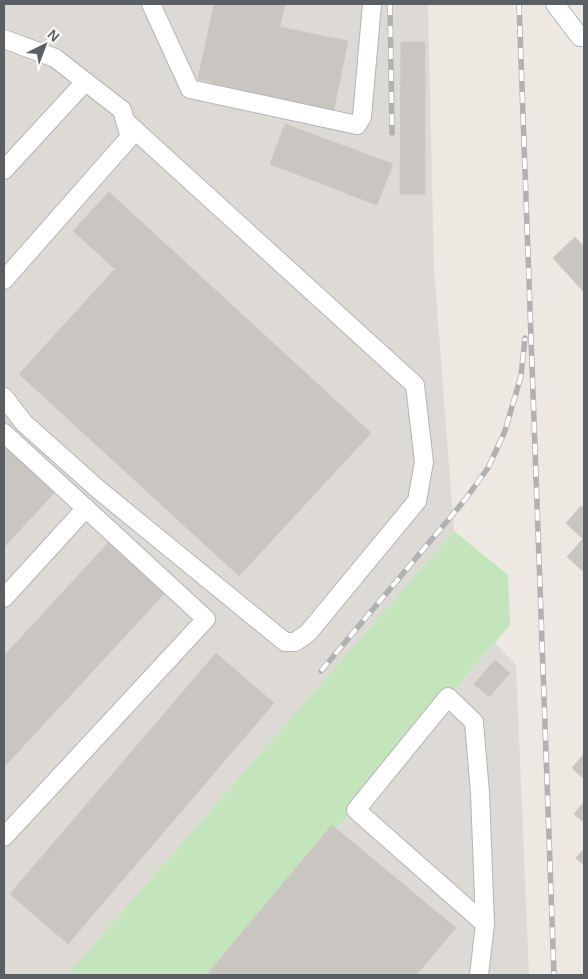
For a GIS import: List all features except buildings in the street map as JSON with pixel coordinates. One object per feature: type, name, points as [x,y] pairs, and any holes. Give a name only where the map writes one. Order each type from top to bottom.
[{"type":"lane","points":[[151,4],[190,90],[357,124],[362,117],[372,4]]},
{"type":"lane","points":[[555,4],[580,37]]},
{"type":"lane","points":[[4,39],[55,58],[122,110],[130,137],[4,280]]},
{"type":"lane","points":[[4,170],[85,82]]},
{"type":"lane","points":[[4,397],[24,423],[99,490],[286,642],[295,642],[308,633],[417,501],[424,462],[415,385],[125,121]]},
{"type":"lane","points":[[4,433],[206,619],[4,837]]},
{"type":"lane","points":[[4,598],[86,508]]},
{"type":"lane","points":[[479,975],[485,924],[480,793],[474,722],[448,697],[356,810],[485,924]]},
{"type":"shaded area","points":[[4,4],[428,4],[434,269],[454,531],[67,975],[4,975]]},
{"type":"shaded area","points":[[495,643],[516,665],[529,975],[212,975]]},
{"type":"green space","points":[[454,531],[508,575],[510,625],[212,975],[67,975]]},
{"type":"railway","points":[[390,4],[392,133]]},
{"type":"railway","points":[[519,4],[554,975]]},
{"type":"railway","points":[[321,671],[464,501],[488,468],[505,431],[521,376],[525,338]]}]
